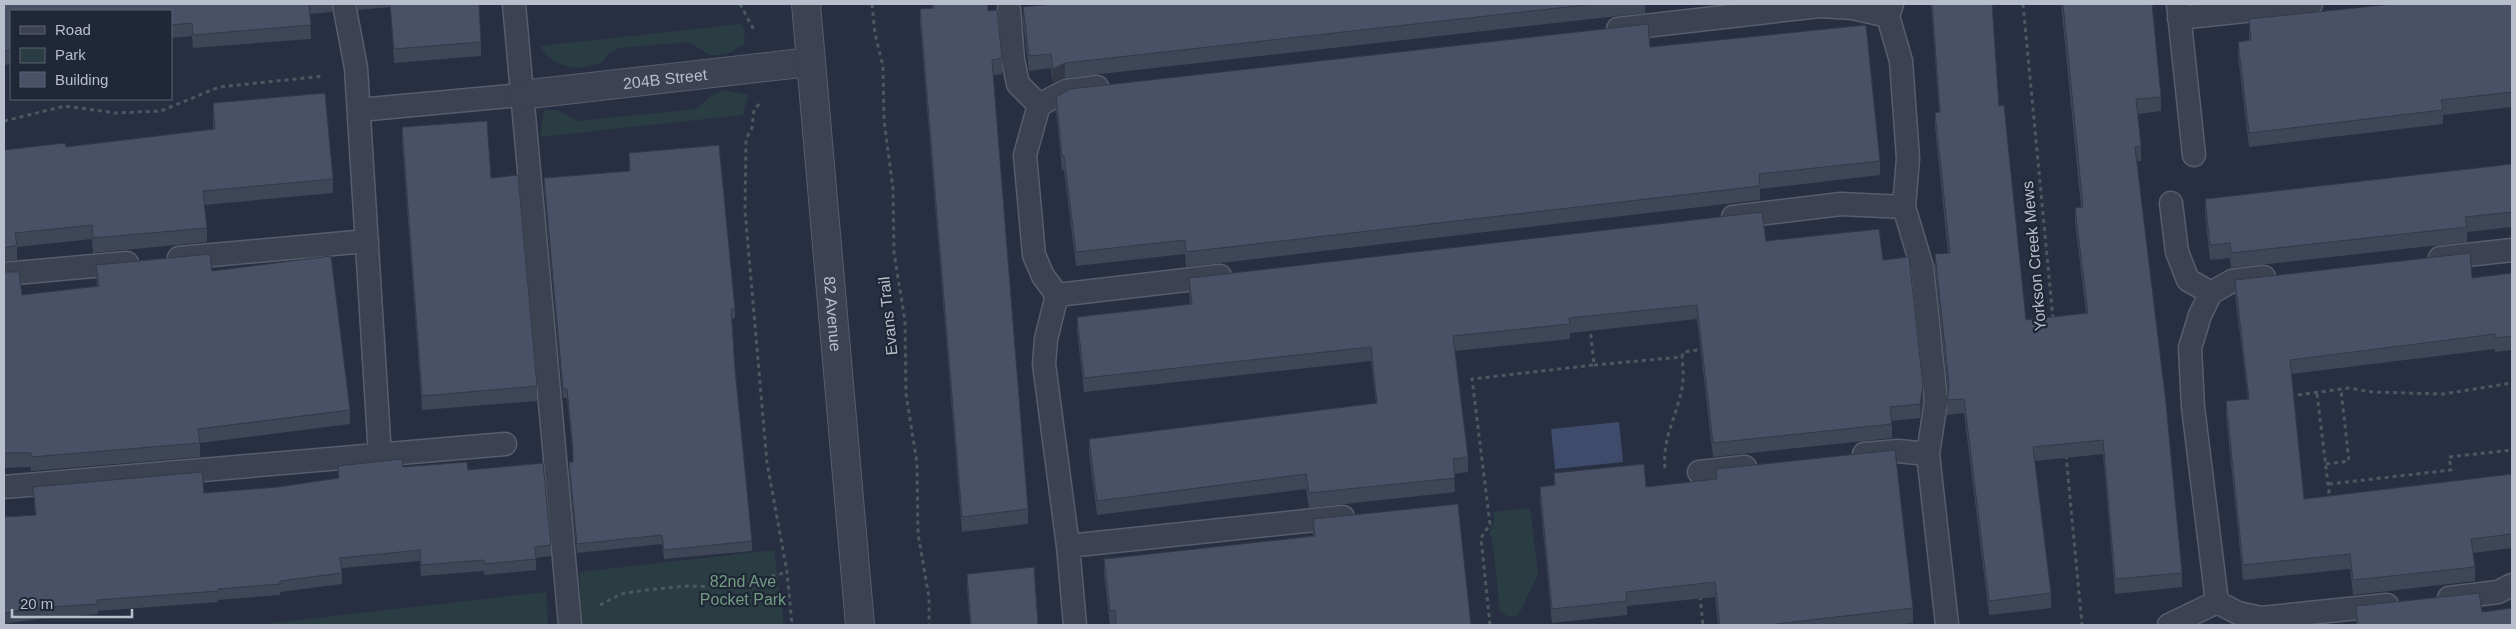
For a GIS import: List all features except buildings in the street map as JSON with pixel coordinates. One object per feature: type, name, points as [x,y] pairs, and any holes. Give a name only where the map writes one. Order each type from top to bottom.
[{"type":"street","name":"82 Avenue","points":[[806,4],[860,625]]},
{"type":"street","name":"204B Street","points":[[521,95],[810,62]]},
{"type":"lane","points":[[344,4],[356,68],[380,456]]},
{"type":"lane","points":[[514,4],[570,622]]},
{"type":"lane","points":[[2194,155],[2179,11],[2311,4]]},
{"type":"lane","points":[[1602,30],[1820,6],[1890,10],[1901,61],[1908,158],[1904,207],[1922,267],[1936,401],[1928,454],[1948,625]]},
{"type":"lane","points":[[1009,8],[1018,84],[1039,105]]},
{"type":"lane","points":[[1057,295],[1043,276],[1034,254],[1032,236],[1025,155],[1039,105],[1066,91],[1116,85]]},
{"type":"lane","points":[[358,110],[521,95]]},
{"type":"lane","points":[[2171,203],[2177,252],[2188,280],[2211,293]]},
{"type":"lane","points":[[1715,219],[1841,204],[1904,207]]},
{"type":"lane","points":[[4,274],[367,241]]},
{"type":"lane","points":[[2416,260],[2512,250]]},
{"type":"lane","points":[[1057,295],[1244,273]]},
{"type":"lane","points":[[2217,602],[2193,408],[2190,348],[2200,315],[2211,293],[2232,281],[2280,275]]},
{"type":"lane","points":[[1057,295],[1046,339],[1044,364],[1068,546],[1075,625]]},
{"type":"lane","points":[[4,488],[505,444]]},
{"type":"lane","points":[[1841,457],[1898,451],[1928,454]]},
{"type":"lane","points":[[1699,472],[1765,465]]},
{"type":"lane","points":[[1068,546],[1361,515]]},
{"type":"lane","points":[[2217,602],[2238,613],[2261,618],[2498,592],[2512,585]]},
{"type":"lane","points":[[2169,625],[2217,602]]},
{"type":"path","points":[[740,4],[756,34]]},
{"type":"path","name":"Evans Trail","points":[[872,4],[875,34],[883,66],[884,120],[893,188],[894,253],[904,321],[906,394],[917,463],[918,534],[929,597],[929,625]]},
{"type":"path","name":"Yorkson Creek Mews","points":[[2023,4],[2054,324]]},
{"type":"path","points":[[4,121],[65,106],[116,113],[161,111],[219,87],[338,74],[356,68]]},
{"type":"path","points":[[762,100],[754,110],[752,128],[746,139],[746,211],[767,463],[787,572],[792,625]]},
{"type":"path","points":[[1589,318],[1594,365]]},
{"type":"path","points":[[1490,625],[1481,538],[1490,524],[1472,378],[1682,356],[1683,352],[1712,348]]},
{"type":"path","points":[[2280,398],[2341,390],[2443,394],[2512,383]]},
{"type":"path","points":[[2326,464],[2349,461],[2341,390]]},
{"type":"path","points":[[2317,394],[2331,502]]},
{"type":"path","points":[[2329,484],[2450,470],[2449,457],[2512,450]]},
{"type":"path","points":[[2066,452],[2082,625]]},
{"type":"path","points":[[570,622],[621,594],[687,586],[732,587],[787,572]]},
{"type":"green space","points":[[741,24],[744,30],[745,43],[730,53],[718,55],[710,55],[689,42],[619,48],[609,53],[601,63],[592,66],[575,67],[566,66],[552,59],[540,46]]},
{"type":"green space","points":[[725,90],[748,95],[743,115],[540,137],[544,110],[557,110],[577,121],[696,109],[712,95]]},
{"type":"green space","points":[[1530,508],[1538,574],[1518,616],[1507,616],[1500,611],[1492,538],[1489,534],[1494,522],[1494,512]]},
{"type":"green space","name":"82nd Ave Pocket Park","points":[[774,550],[784,625],[582,625],[579,572]]},
{"type":"green space","points":[[546,592],[548,625],[255,625]]},
{"type":"water","points":[[1619,422],[1623,462],[1555,469],[1551,429]]}]
